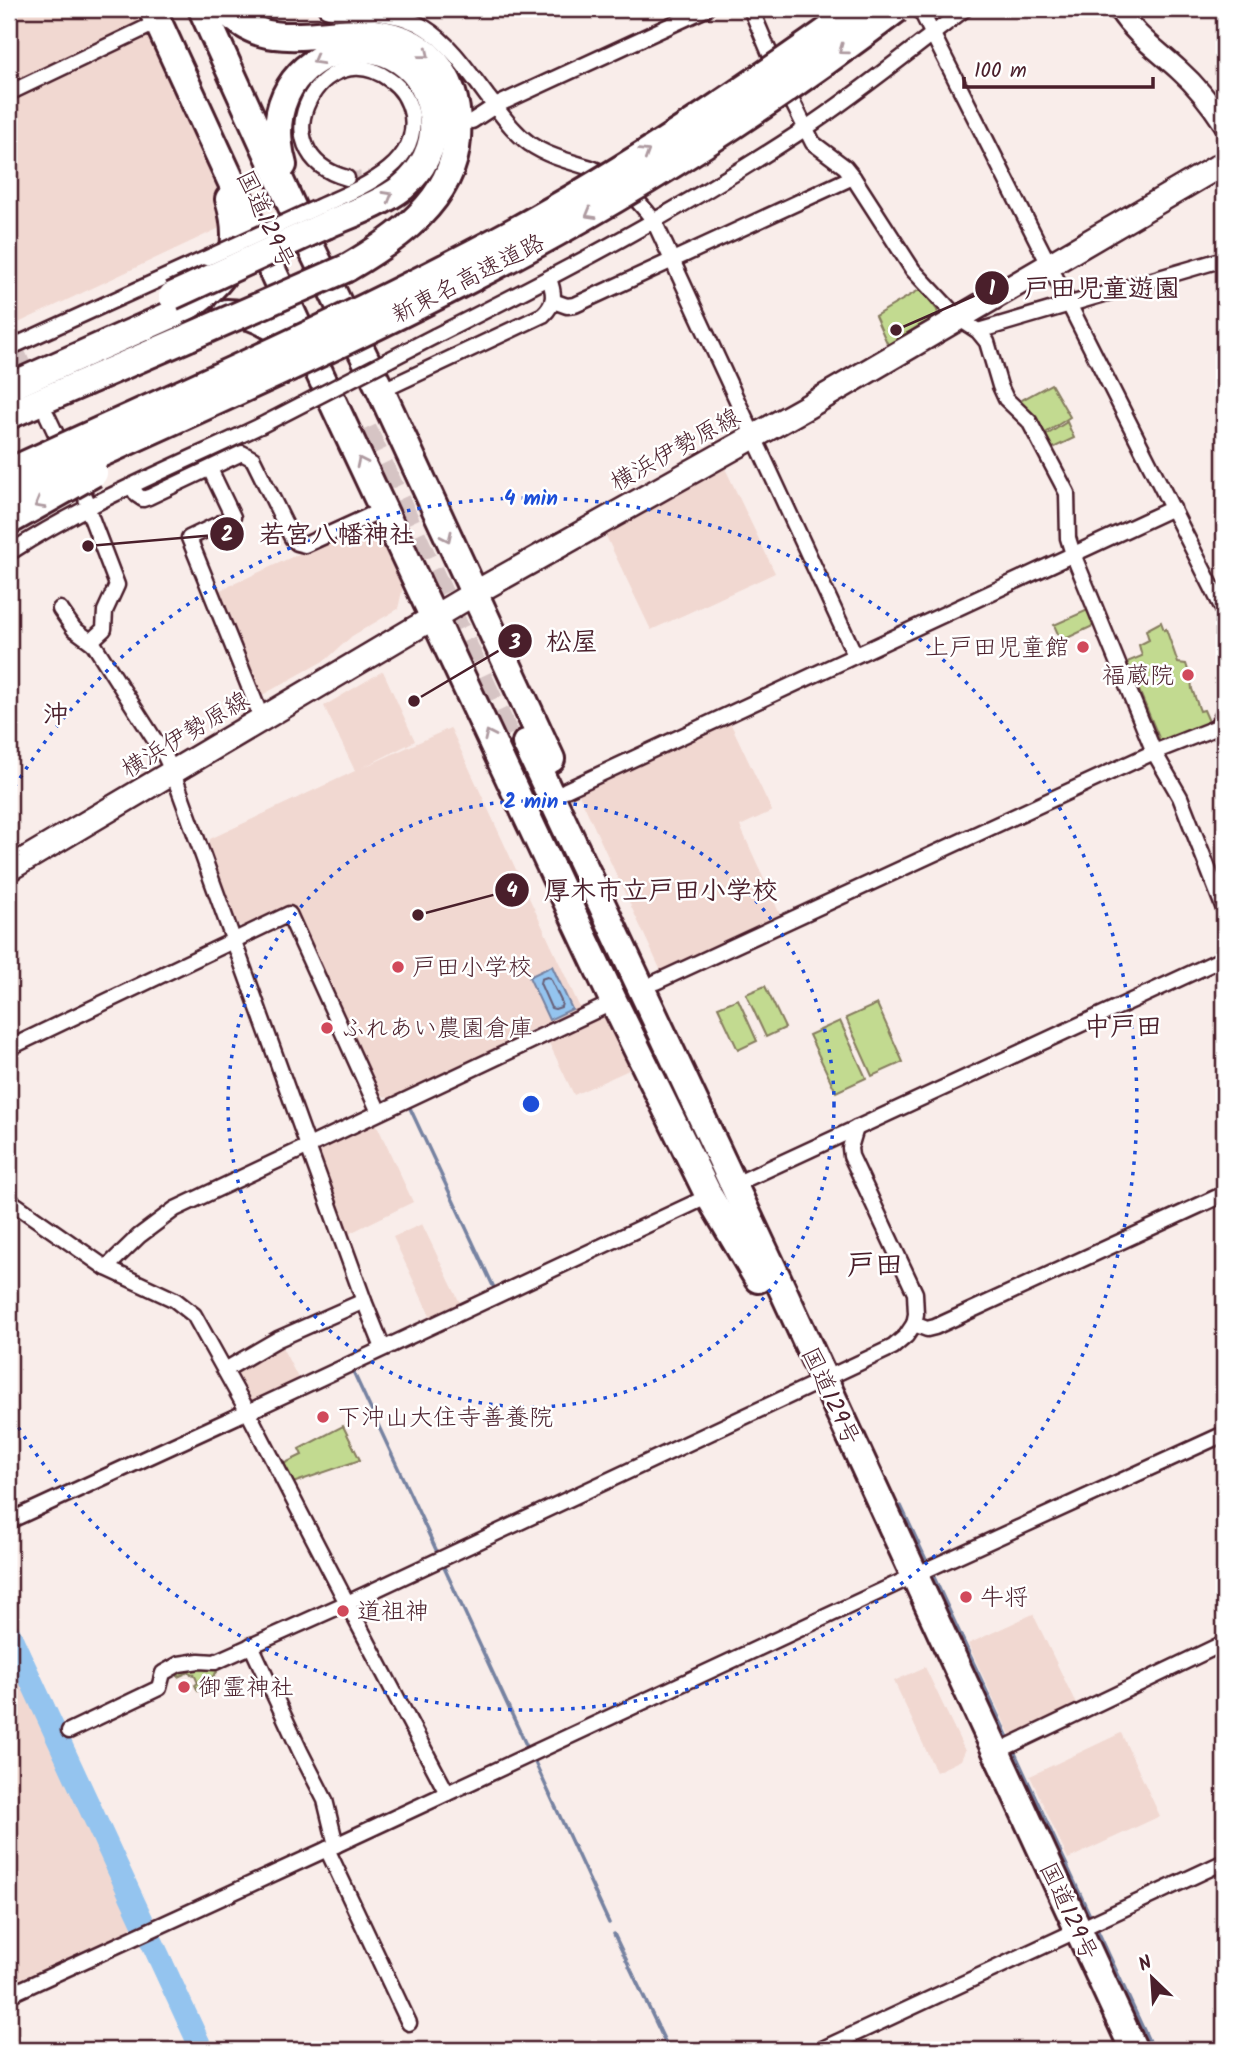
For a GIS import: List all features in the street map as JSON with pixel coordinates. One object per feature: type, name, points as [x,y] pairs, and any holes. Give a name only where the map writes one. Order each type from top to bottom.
[{"type":"highway","name":"国道129号","points":[[159,13],[372,427],[185,9]]},
{"type":"highway","points":[[202,9],[315,221],[380,391],[656,982],[743,1181],[766,1275]]},
{"type":"highway","points":[[9,415],[347,268],[407,228],[438,192],[456,146],[456,102],[448,80],[438,65],[421,50],[401,39],[360,32],[275,36],[248,28],[223,9]]},
{"type":"highway","name":"新東名高速道路","points":[[9,495],[293,357],[447,266],[578,194],[721,106],[858,9]]},
{"type":"highway","name":"新東名高速道路","points":[[9,472],[293,357],[458,285],[659,173],[795,84],[897,9]]},
{"type":"highway","points":[[9,387],[180,311],[214,288],[225,274],[236,240],[234,216],[195,104],[159,13]]},
{"type":"highway","points":[[12,350],[172,296],[315,221],[380,201],[402,187],[418,172],[430,151],[434,130],[426,93],[416,76],[401,61],[384,53],[363,49],[341,50],[307,66],[292,84],[280,110],[278,133],[281,159],[315,221]]},
{"type":"highway","points":[[195,104],[614,1002],[709,1196],[766,1275]]},
{"type":"highway","points":[[9,405],[186,323],[204,316],[238,313],[272,326],[291,342],[293,357],[337,411]]},
{"type":"highway","points":[[9,461],[173,388],[293,357]]},
{"type":"highway","points":[[9,521],[293,357]]},
{"type":"highway","name":"国道129号","points":[[520,746],[817,1384],[919,1573],[1006,1747],[1134,2050]]},
{"type":"highway","name":"国道129号","points":[[919,1573],[1083,1928],[1118,2050]]},
{"type":"main road","name":"横浜伊勢原線","points":[[9,869],[473,594],[805,408],[1224,163]]},
{"type":"street","points":[[326,9],[334,12],[386,13],[409,19],[429,29],[457,54],[516,132],[535,147],[597,170],[620,184],[644,209],[672,261],[855,655]]},
{"type":"street","points":[[472,121],[495,106],[706,9]]},
{"type":"street","points":[[751,9],[778,73],[813,143],[845,167],[853,177],[913,270],[958,318],[978,331],[991,350],[1006,399],[1029,422],[1067,493],[1068,538],[1073,554],[1154,752],[1180,797],[1224,909]]},
{"type":"street","points":[[920,9],[1224,611]]},
{"type":"street","points":[[9,553],[90,507],[260,426],[550,279],[653,222],[804,129],[879,77],[965,9]]},
{"type":"street","points":[[1118,9],[1133,31],[1201,92],[1224,124]]},
{"type":"street","points":[[9,93],[159,13]]},
{"type":"street","points":[[12,350],[207,258],[315,221],[378,177],[399,160],[408,145],[412,118],[405,97],[397,86],[385,76],[367,70],[346,70],[328,77],[313,92],[303,112],[303,133],[311,153],[325,169],[347,178]]},
{"type":"street","points":[[553,301],[567,306],[576,305],[853,177]]},
{"type":"street","points":[[978,331],[1224,259]]},
{"type":"street","points":[[380,391],[543,314],[553,301],[550,279]]},
{"type":"street","points":[[47,415],[90,507],[89,512],[117,585],[105,611],[104,629],[91,642]]},
{"type":"street","points":[[132,487],[143,499],[242,453],[253,459],[292,538],[297,543],[305,545],[384,509]]},
{"type":"street","points":[[210,469],[233,517],[189,538],[262,719]]},
{"type":"street","points":[[566,790],[1173,508]]},
{"type":"street","points":[[60,609],[74,629],[91,642],[173,773],[364,1301],[382,1344]]},
{"type":"street","points":[[656,982],[1154,752],[1223,725]]},
{"type":"street","points":[[9,1048],[289,914],[379,1112]]},
{"type":"street","points":[[743,1181],[1224,958]]},
{"type":"street","points":[[106,1268],[139,1236],[176,1209],[614,1002]]},
{"type":"street","points":[[69,1731],[159,1688],[163,1673],[170,1668],[186,1663],[215,1662],[347,1603],[892,1347],[906,1336],[914,1324],[915,1293],[851,1156],[850,1148],[856,1128]]},
{"type":"street","points":[[914,1324],[928,1329],[935,1328],[1224,1194]]},
{"type":"street","points":[[9,1521],[248,1412],[349,1364],[382,1344],[709,1196]]},
{"type":"street","points":[[9,1200],[106,1268],[175,1300],[194,1315],[248,1412],[447,1793]]},
{"type":"street","points":[[225,1370],[278,1339],[364,1301]]},
{"type":"street","points":[[9,1995],[1224,1434]]},
{"type":"street","points":[[1006,1747],[1224,1643]]},
{"type":"street","points":[[251,1645],[325,1800],[332,1847],[409,2023]]},
{"type":"street","points":[[820,2050],[1224,1862]]},
{"type":"shaded area","points":[[9,9],[139,9],[144,19],[9,85]]},
{"type":"shaded area","points":[[144,36],[159,36],[163,44],[224,206],[226,225],[14,325],[9,324],[9,99]]},
{"type":"shaded area","points":[[724,466],[775,573],[651,630],[605,534]]},
{"type":"shaded area","points":[[374,519],[404,582],[398,609],[352,636],[327,659],[257,698],[214,593]]},
{"type":"shaded area","points":[[383,671],[415,741],[362,768],[451,729],[581,1010],[550,1026],[544,1024],[526,1032],[523,1038],[392,1099],[381,1095],[294,905],[244,927],[238,925],[208,845],[210,839],[355,771],[324,706]]},
{"type":"shaded area","points":[[728,718],[772,811],[740,826],[782,919],[666,973],[661,971],[578,792],[580,787]]},
{"type":"shaded area","points":[[602,1016],[606,1018],[631,1069],[574,1095],[548,1041]]},
{"type":"shaded area","points":[[375,1121],[413,1202],[348,1234],[316,1148]]},
{"type":"shaded area","points":[[422,1224],[460,1303],[431,1318],[393,1237]]},
{"type":"shaded area","points":[[280,1343],[301,1384],[251,1409],[230,1369]]},
{"type":"shaded area","points":[[9,1612],[154,1923],[9,1990]]},
{"type":"shaded area","points":[[1033,1614],[1078,1708],[1011,1737],[968,1644]]},
{"type":"shaded area","points":[[925,1667],[965,1751],[961,1760],[936,1772],[894,1681]]},
{"type":"shaded area","points":[[1121,1733],[1160,1816],[1068,1859],[1030,1776]]},
{"type":"green space","points":[[921,289],[938,314],[888,345],[875,316]]},
{"type":"green space","points":[[1051,384],[1070,417],[1044,434],[1018,402]]},
{"type":"green space","points":[[1067,422],[1074,438],[1051,449],[1045,436]]},
{"type":"green space","points":[[1090,609],[1097,624],[1061,641],[1054,625]]},
{"type":"green space","points":[[1161,622],[1178,663],[1186,664],[1200,711],[1204,710],[1211,726],[1162,745],[1127,662],[1142,656],[1139,645],[1149,640],[1146,630]]},
{"type":"green space","points":[[765,986],[785,1028],[766,1037],[746,994]]},
{"type":"green space","points":[[738,999],[757,1041],[738,1050],[718,1007]]},
{"type":"green space","points":[[877,1004],[903,1062],[872,1076],[846,1018]]},
{"type":"green space","points":[[840,1021],[866,1078],[836,1092],[809,1035]]},
{"type":"green space","points":[[343,1426],[360,1460],[290,1484],[281,1465],[302,1455],[299,1449]]},
{"type":"green space","points":[[192,1667],[215,1668],[217,1672],[198,1691],[194,1674],[189,1672],[178,1677],[176,1671]]},
{"type":"water","points":[[552,966],[572,1009],[549,1020],[529,977]]},
{"type":"waterway","points":[[410,1108],[495,1290],[492,1291]]},
{"type":"waterway","points":[[352,1369],[439,1556]]},
{"type":"waterway","points":[[901,1506],[928,1564]]},
{"type":"waterway","points":[[442,1563],[527,1747]]},
{"type":"waterway","points":[[931,1571],[1010,1742]]},
{"type":"waterway","points":[[9,1633],[202,2050]]},
{"type":"waterway","points":[[1013,1749],[1092,1920]]},
{"type":"waterway","points":[[533,1758],[609,1923]]},
{"type":"waterway","points":[[1096,1927],[1153,2050]]},
{"type":"waterway","points":[[614,1934],[669,2050]]},
{"type":"tunnel","points":[[347,178],[384,174],[418,158]]},
{"type":"tunnel","points":[[19,354],[31,381]]},
{"type":"tunnel","points":[[364,430],[513,750]]},
{"type":"place","name":"戸田児童遊園","points":[[896,330]]},
{"type":"place","name":"若宮八幡神社","points":[[88,546]]},
{"type":"place","name":"上戸田児童館","points":[[1083,647]]},
{"type":"place","name":"福蔵院","points":[[1188,675]]},
{"type":"place","name":"松屋","points":[[414,701]]},
{"type":"place","name":"厚木市立戸田小学校","points":[[418,915]]},
{"type":"place","name":"戸田小学校","points":[[398,967]]},
{"type":"place","name":"ふれあい農園倉庫","points":[[327,1028]]},
{"type":"place","name":"下沖山大住寺善養院","points":[[323,1417]]},
{"type":"place","name":"牛将","points":[[966,1597]]},
{"type":"place","name":"道祖神","points":[[343,1611]]},
{"type":"place","name":"御霊神社","points":[[184,1687]]},
{"type":"district","name":"沖","points":[[56,714]]},
{"type":"district","name":"中戸田","points":[[1123,1026]]},
{"type":"district","name":"戸田","points":[[875,1264]]}]
